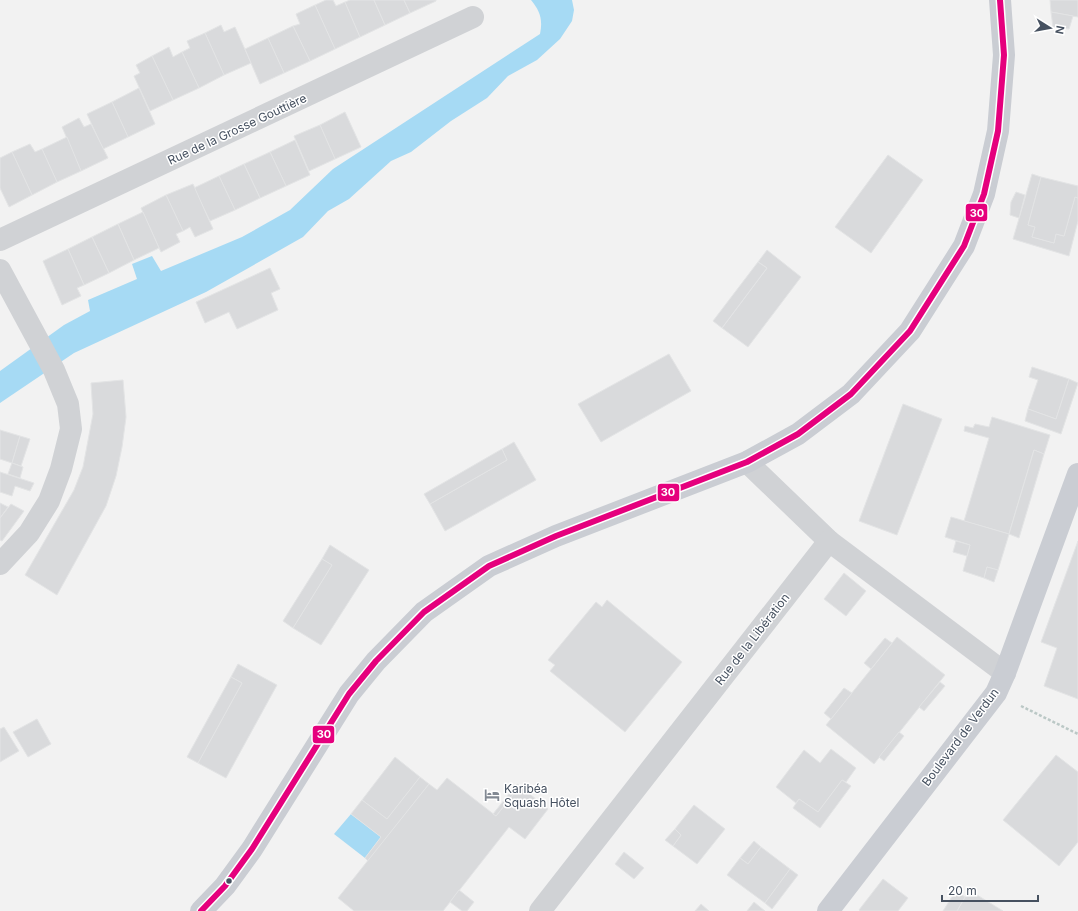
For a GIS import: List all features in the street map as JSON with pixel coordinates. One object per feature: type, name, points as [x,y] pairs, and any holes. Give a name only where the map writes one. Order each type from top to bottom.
[{"type":"main road","points":[[201,911],[225,886],[252,848],[349,694],[376,661],[424,612],[489,566],[556,536],[747,462],[798,434],[851,394],[910,331],[964,246],[984,194],[998,131],[1004,55],[1000,0]]},
{"type":"main road","name":"Boulevard de Verdun","points":[[828,911],[996,693],[1005,673],[1078,474]]},
{"type":"street","name":"Rue de la Grosse Gouttière","points":[[0,240],[473,17]]},
{"type":"street","points":[[0,270],[54,370],[68,404],[71,429],[61,469],[49,501],[29,533],[0,564]]},
{"type":"street","points":[[747,462],[829,541],[1005,673]]},
{"type":"street","name":"Rue de la Libération","points":[[540,911],[829,541]]},
{"type":"path","points":[[996,693],[1078,734]]},
{"type":"water","points":[[531,0],[572,0],[574,10],[572,21],[560,39],[537,60],[508,76],[487,98],[451,121],[411,152],[391,161],[349,199],[328,211],[303,237],[206,292],[74,353],[0,403],[0,371],[64,325],[90,311],[88,300],[137,279],[132,264],[152,256],[161,271],[242,237],[290,210],[333,169],[540,34],[540,16],[537,8]]},
{"type":"water","points":[[351,814],[381,837],[365,858],[334,834]]},
{"type":"building","points":[[326,0],[333,0],[336,6],[345,2],[360,37],[335,49],[315,5]]},
{"type":"building","points":[[350,0],[374,0],[385,25],[360,37],[345,2]]},
{"type":"building","points":[[374,0],[404,0],[410,13],[385,25]]},
{"type":"building","points":[[404,0],[436,0],[436,1],[410,13]]},
{"type":"building","points":[[1050,0],[1078,0],[1078,17],[1051,12]]},
{"type":"building","points":[[315,5],[335,49],[310,61],[293,26],[300,24],[296,14]]},
{"type":"building","points":[[1051,12],[1073,16],[1069,29],[1053,27]]},
{"type":"building","points":[[221,25],[224,32],[235,27],[251,63],[224,75],[205,33]]},
{"type":"building","points":[[293,26],[310,61],[284,73],[268,38]]},
{"type":"building","points":[[205,33],[224,75],[199,88],[182,52],[190,48],[187,41]]},
{"type":"building","points":[[268,38],[284,73],[260,84],[245,49]]},
{"type":"building","points":[[169,47],[173,57],[182,52],[199,88],[173,100],[152,56]]},
{"type":"building","points":[[152,56],[173,100],[150,111],[134,76],[140,73],[136,65]]},
{"type":"building","points":[[139,88],[155,124],[128,137],[112,102]]},
{"type":"building","points":[[112,102],[128,137],[103,149],[87,114]]},
{"type":"building","points":[[345,112],[361,147],[335,159],[320,125]]},
{"type":"building","points":[[79,118],[84,127],[91,124],[108,158],[81,171],[62,127]]},
{"type":"building","points":[[320,125],[335,159],[309,171],[294,136]]},
{"type":"building","points":[[67,137],[81,171],[57,182],[42,149]]},
{"type":"building","points":[[295,140],[310,175],[286,186],[270,152]]},
{"type":"building","points":[[30,144],[35,152],[42,149],[57,182],[32,195],[12,152]]},
{"type":"building","points":[[12,152],[32,195],[9,207],[0,188],[0,158]]},
{"type":"building","points":[[270,152],[286,186],[260,198],[244,164]]},
{"type":"building","points":[[888,155],[923,180],[871,253],[835,227]]},
{"type":"building","points":[[244,164],[260,198],[235,210],[219,176]]},
{"type":"building","points":[[1032,174],[1041,177],[1028,225],[1035,227],[1032,237],[1054,243],[1056,234],[1064,236],[1075,197],[1078,198],[1078,221],[1069,256],[1013,239]]},
{"type":"building","points":[[219,176],[235,210],[210,221],[194,188]]},
{"type":"building","points":[[1041,177],[1078,186],[1078,198],[1075,197],[1064,236],[1056,234],[1054,243],[1032,237],[1035,227],[1028,225]]},
{"type":"building","points":[[193,184],[213,229],[195,237],[190,227],[183,231],[166,195]]},
{"type":"building","points":[[1016,192],[1025,195],[1019,218],[1010,215],[1011,202]]},
{"type":"building","points":[[166,195],[183,231],[176,234],[180,242],[161,252],[141,208]]},
{"type":"building","points":[[143,212],[159,248],[134,260],[118,224]]},
{"type":"building","points":[[118,224],[134,260],[109,273],[92,237]]},
{"type":"building","points":[[92,237],[109,273],[84,285],[68,249]]},
{"type":"building","points":[[68,249],[84,285],[77,288],[81,296],[62,305],[43,261]]},
{"type":"building","points":[[767,250],[801,277],[748,347],[722,328],[767,268],[758,262]]},
{"type":"building","points":[[758,262],[767,268],[722,328],[713,321]]},
{"type":"building","points":[[270,268],[280,289],[271,293],[278,310],[237,329],[229,312],[205,323],[196,302]]},
{"type":"building","points":[[669,354],[691,391],[601,442],[578,404]]},
{"type":"building","points":[[1032,367],[1069,379],[1056,419],[1028,409],[1038,380],[1029,377]]},
{"type":"building","points":[[1069,379],[1078,383],[1061,434],[1025,421],[1028,409],[1056,419]]},
{"type":"building","points":[[123,380],[126,417],[116,476],[106,506],[57,595],[25,575],[74,490],[83,467],[93,414],[91,383]]},
{"type":"building","points":[[903,404],[942,419],[897,535],[859,521]]},
{"type":"building","points":[[992,417],[1050,435],[1044,454],[1034,450],[1009,534],[964,521],[989,438],[964,431],[965,426],[973,428],[975,424],[989,427]]},
{"type":"building","points":[[0,430],[20,436],[12,463],[0,459]]},
{"type":"building","points":[[20,436],[30,439],[21,466],[12,463]]},
{"type":"building","points":[[514,442],[536,480],[445,531],[430,504],[507,460],[502,449]]},
{"type":"building","points":[[502,449],[507,460],[430,504],[424,494]]},
{"type":"building","points":[[1034,450],[1044,454],[1019,538],[1009,534]]},
{"type":"building","points":[[12,463],[23,467],[20,478],[8,474]]},
{"type":"building","points":[[0,472],[34,483],[30,491],[15,486],[12,496],[0,492]]},
{"type":"building","points":[[0,503],[8,507],[0,518]]},
{"type":"building","points":[[11,504],[24,511],[2,541],[0,540],[0,518]]},
{"type":"building","points":[[951,517],[1009,534],[998,570],[987,567],[984,578],[963,571],[970,545],[945,537]]},
{"type":"building","points":[[956,541],[970,545],[967,556],[953,552]]},
{"type":"building","points":[[1078,541],[1078,699],[1044,686],[1057,648],[1041,642]]},
{"type":"building","points":[[330,545],[369,570],[321,645],[293,628],[332,565],[322,559]]},
{"type":"building","points":[[322,559],[332,565],[293,628],[283,621]]},
{"type":"building","points":[[987,567],[998,570],[994,582],[984,578]]},
{"type":"building","points":[[844,573],[866,591],[846,616],[824,599]]},
{"type":"building","points":[[607,600],[682,662],[625,732],[550,671],[555,665],[548,660],[596,602],[602,607]]},
{"type":"building","points":[[897,637],[945,675],[874,764],[826,725]]},
{"type":"building","points":[[885,638],[892,643],[871,669],[864,663]]},
{"type":"building","points":[[238,664],[277,685],[226,778],[198,763],[242,683],[231,677]]},
{"type":"building","points":[[231,677],[242,683],[198,763],[187,757]]},
{"type":"building","points":[[940,682],[945,686],[924,711],[919,707]]},
{"type":"building","points":[[844,688],[852,693],[831,719],[824,713]]},
{"type":"building","points":[[37,719],[51,744],[28,757],[13,732]]},
{"type":"building","points":[[4,727],[19,751],[0,762],[0,729]]},
{"type":"building","points":[[899,732],[904,736],[884,761],[879,757]]},
{"type":"building","points":[[831,749],[856,768],[846,782],[842,780],[818,812],[799,799],[796,803],[776,787],[804,750],[820,763]]},
{"type":"building","points":[[1056,755],[1078,772],[1078,842],[1059,866],[1003,820]]},
{"type":"building","points":[[395,757],[420,777],[387,819],[362,800]]},
{"type":"building","points":[[420,777],[429,784],[368,861],[365,858],[381,837],[351,814],[362,800],[387,819]]},
{"type":"building","points":[[447,778],[496,816],[520,786],[548,809],[525,839],[509,827],[443,911],[354,911],[338,898],[429,784],[437,790]]},
{"type":"building","points":[[842,780],[851,786],[820,828],[793,808],[799,799],[818,812]]},
{"type":"building","points":[[517,784],[520,786],[496,816],[493,814]]},
{"type":"building","points":[[694,805],[725,829],[697,864],[673,846],[681,835],[675,829]]},
{"type":"building","points":[[675,829],[681,835],[673,846],[665,840]]},
{"type":"building","points":[[754,841],[761,847],[748,864],[740,858]]},
{"type":"building","points":[[761,847],[790,869],[765,903],[727,875],[740,858],[748,864]]},
{"type":"building","points":[[624,852],[644,868],[634,879],[615,864]]},
{"type":"building","points":[[790,869],[798,875],[772,909],[765,903]]},
{"type":"building","points":[[883,879],[908,898],[898,911],[860,911],[859,910]]},
{"type":"building","points":[[459,890],[474,902],[467,911],[462,911],[450,902]]},
{"type":"building","points":[[969,890],[1003,911],[957,911]]},
{"type":"building","points":[[959,893],[965,897],[957,911],[943,911],[953,895]]},
{"type":"building","points":[[754,902],[765,911],[747,911]]},
{"type":"building","points":[[701,904],[709,911],[695,911]]},
{"type":"transit line","name":"30","points":[[201,911],[225,886],[252,849],[349,694],[376,661],[424,612],[489,566],[556,536],[747,462],[798,434],[851,394],[910,331],[964,246],[984,194],[998,131],[1004,55],[1000,0]]},
{"type":"place","name":"Karibéa Squash Hôtel","points":[[492,795]]}]
